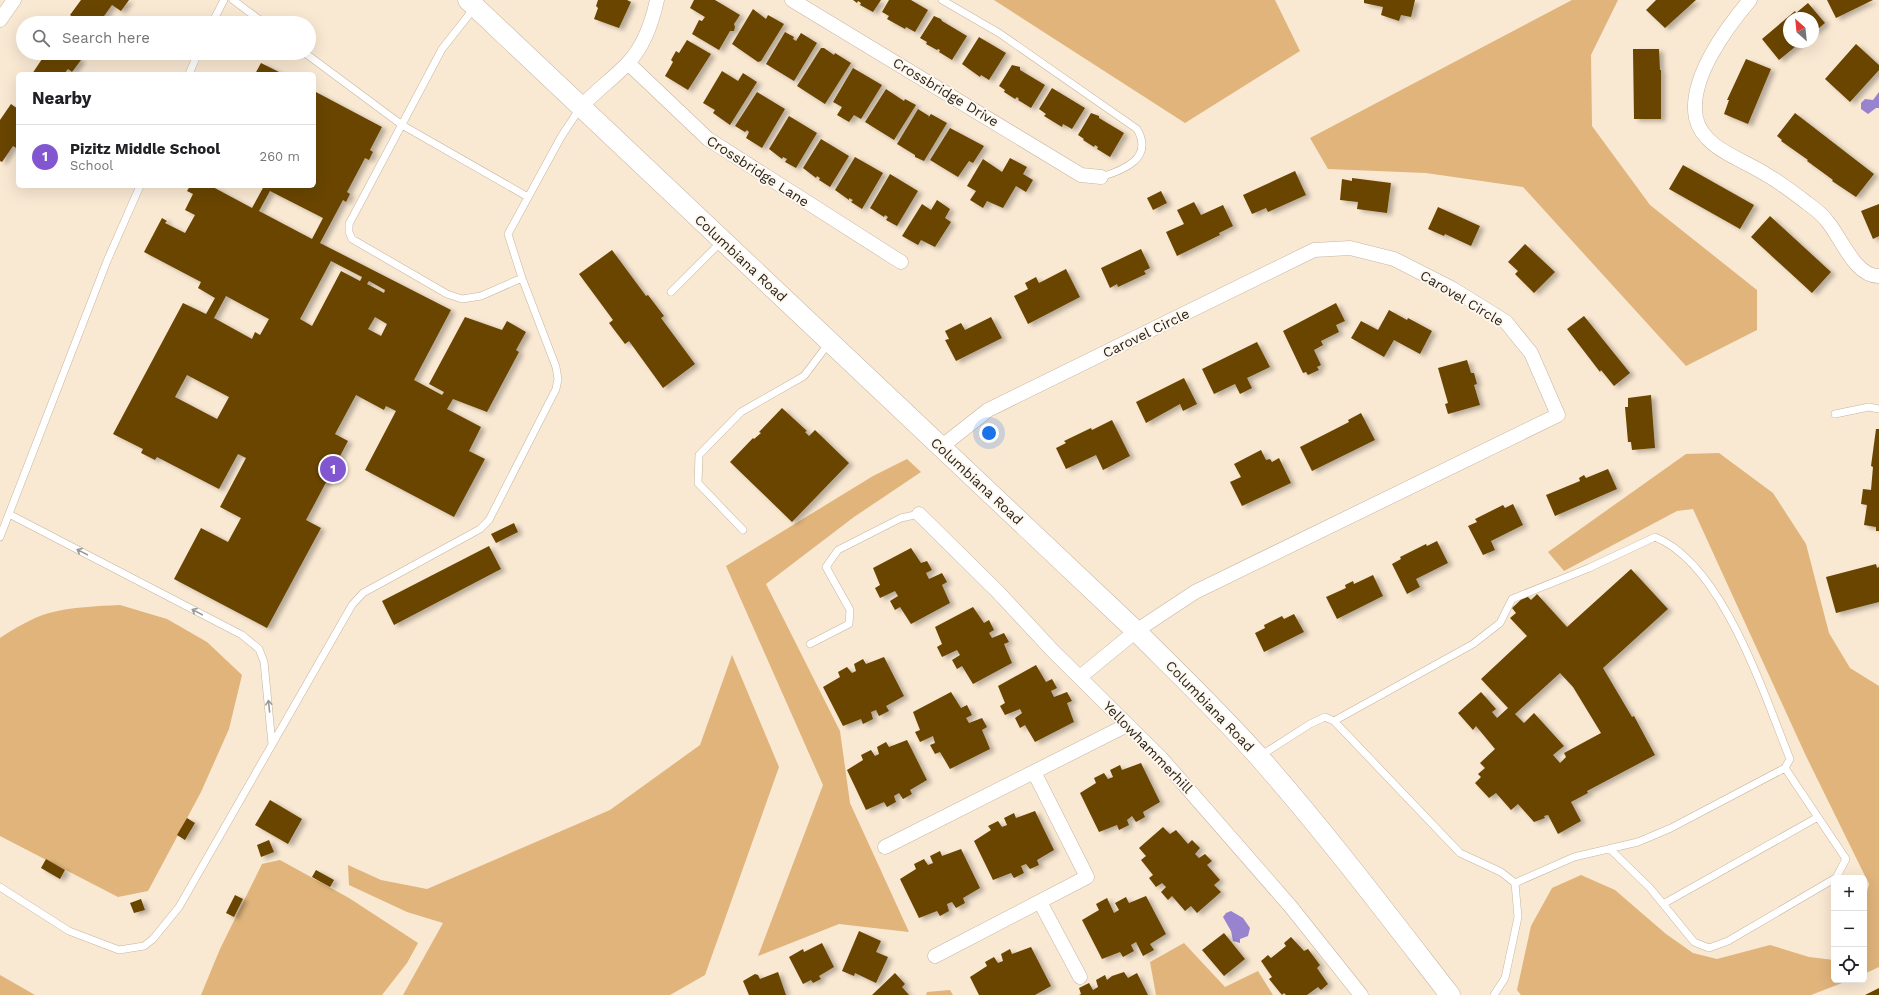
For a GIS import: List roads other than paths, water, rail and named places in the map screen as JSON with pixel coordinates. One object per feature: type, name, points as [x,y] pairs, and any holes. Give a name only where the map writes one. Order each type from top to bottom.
[{"type":"main road","name":"Columbiana Road","points":[[471,3],[580,108],[723,240],[1136,631],[1210,705],[1259,757],[1361,881],[1450,995]]},
{"type":"street","points":[[0,20],[14,0]]},
{"type":"street","points":[[580,108],[595,91],[628,63],[647,34],[654,18],[657,0]]},
{"type":"street","name":"Crossbridge Drive","points":[[792,0],[1081,175],[1101,177]]},
{"type":"street","points":[[1750,0],[1731,22],[1713,52],[1703,73],[1695,101],[1696,116],[1699,128],[1708,140],[1718,147],[1767,174],[1812,206],[1827,220],[1856,263],[1868,274],[1879,276]]},
{"type":"street","name":"Crossbridge Lane","points":[[628,63],[708,140],[901,262]]},
{"type":"street","name":"Carovel Circle","points":[[941,447],[988,410],[1314,250],[1350,248],[1394,259],[1453,289],[1506,322],[1531,353],[1558,415],[1195,592],[1136,631]]},
{"type":"street","name":"Yellowhammerhill","points":[[919,514],[998,592],[1160,758],[1291,907],[1361,995]]},
{"type":"street","points":[[1080,677],[1136,631]]},
{"type":"street","points":[[885,847],[1127,725]]},
{"type":"street","points":[[935,956],[1087,877],[1034,772]]},
{"type":"street","points":[[1040,902],[1080,977]]},
{"type":"lane","points":[[216,16],[224,0]]},
{"type":"lane","points":[[233,0],[255,16]]},
{"type":"lane","points":[[942,0],[999,33],[1137,129],[1142,140],[1143,147],[1139,156],[1118,172],[1101,177]]},
{"type":"lane","points":[[471,3],[442,49],[349,224],[349,232],[352,239],[447,294],[462,299],[481,296],[522,278]]},
{"type":"lane","points":[[190,72],[195,60]]},
{"type":"lane","points":[[314,60],[402,125],[528,197]]},
{"type":"lane","points":[[0,887],[69,931],[119,950],[144,946],[153,939],[179,907],[352,605],[363,593],[480,529],[489,520],[556,389],[558,379],[556,367],[522,278],[508,234],[561,137],[580,108]]},
{"type":"lane","points":[[0,537],[107,262],[139,188]]},
{"type":"lane","points":[[671,292],[723,240]]},
{"type":"lane","points":[[743,530],[698,483],[699,455],[741,412],[804,376],[830,342]]},
{"type":"lane","points":[[1835,414],[1869,407],[1879,409]]},
{"type":"lane","points":[[9,514],[242,635],[259,649],[264,662],[272,744]]},
{"type":"lane","points":[[810,644],[849,624],[850,610],[826,567],[838,550],[901,518],[919,514]]},
{"type":"lane","points":[[1334,721],[1473,644],[1500,623],[1512,599],[1589,568],[1655,537],[1667,542],[1680,551],[1696,569],[1723,606],[1755,672],[1790,759],[1785,768],[1671,828],[1638,842],[1574,857],[1515,883]]},
{"type":"lane","points":[[1259,757],[1310,724],[1325,717],[1334,721],[1460,853],[1501,872],[1515,883],[1518,917],[1504,978],[1494,995]]},
{"type":"lane","points":[[1785,768],[1846,859],[1837,875]]},
{"type":"lane","points":[[1663,904],[1818,817]]},
{"type":"lane","points":[[1610,849],[1663,904],[1694,942],[1709,948],[1728,941],[1831,881]]},
{"type":"place","name":"Pizitz Middle School","points":[[333,469]]}]
